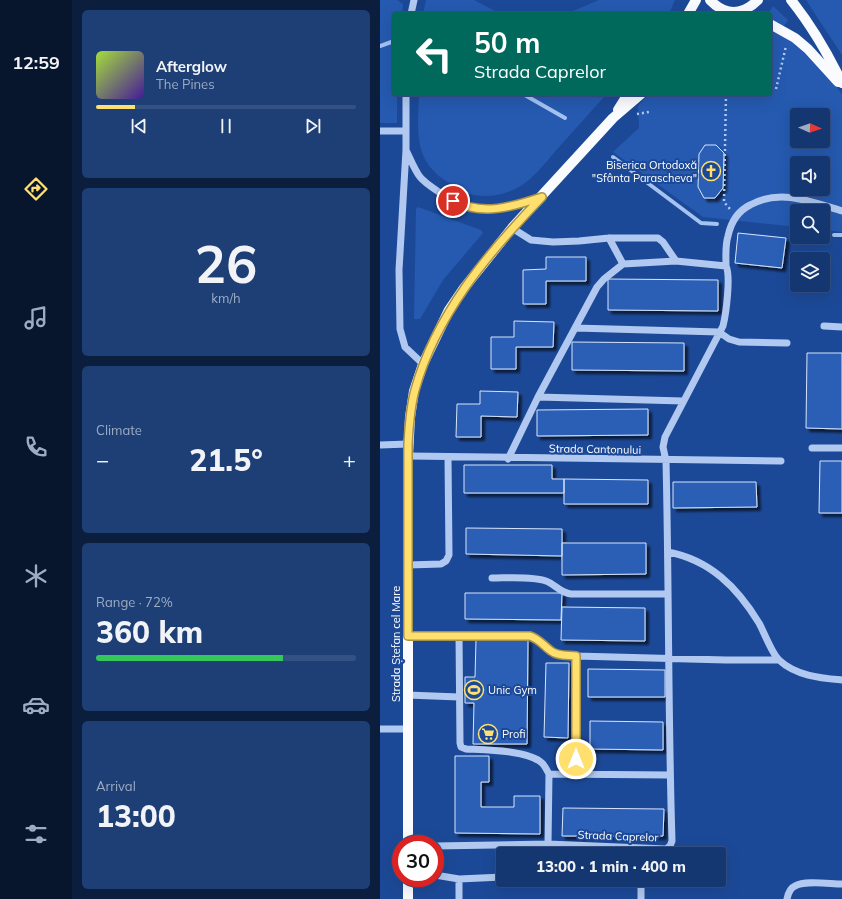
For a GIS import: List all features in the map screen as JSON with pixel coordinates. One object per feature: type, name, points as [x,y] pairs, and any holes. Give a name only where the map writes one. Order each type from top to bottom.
[{"type":"main road","points":[[689,12],[696,0]]},
{"type":"main road","points":[[710,0],[722,10],[734,12]]},
{"type":"main road","points":[[742,12],[752,6],[758,0]]},
{"type":"main road","points":[[791,0],[804,16],[833,64],[842,83]]},
{"type":"main road","points":[[772,25],[791,36],[808,49],[842,86]]},
{"type":"main road","name":"Strada Ștefan cel Mare","points":[[613,118],[627,96]]},
{"type":"main road","name":"Strada Ștefan cel Mare","points":[[408,835],[408,444],[414,391],[423,364],[449,310],[464,288],[512,228],[613,118],[639,96]]},
{"type":"main road","points":[[408,887],[408,899]]},
{"type":"street","points":[[411,12],[414,0]]},
{"type":"street","points":[[406,96],[406,150],[399,270],[400,329],[405,347],[423,364]]},
{"type":"street","points":[[380,131],[406,131]]},
{"type":"street","points":[[406,150],[420,177],[445,197],[462,205],[474,209],[497,209],[518,205],[542,197]]},
{"type":"street","points":[[549,774],[670,775],[668,552],[666,461],[663,447],[665,437],[723,326],[726,310],[728,236],[736,216],[744,208],[754,202],[765,198],[780,196],[797,198],[842,211]]},
{"type":"street","points":[[512,228],[531,240],[553,242],[609,238],[658,238],[663,242],[676,261]]},
{"type":"street","points":[[609,238],[623,264]]},
{"type":"street","points":[[508,459],[538,397],[597,288],[604,279],[623,264],[676,261],[726,266]]},
{"type":"street","points":[[824,326],[842,327]]},
{"type":"street","points":[[575,328],[719,332],[729,339],[739,342],[787,344]]},
{"type":"street","points":[[538,397],[683,401]]},
{"type":"street","points":[[380,445],[408,444]]},
{"type":"street","points":[[812,448],[842,448]]},
{"type":"street","name":"Strada Cantonului","points":[[408,456],[508,459],[781,461]]},
{"type":"street","points":[[408,565],[441,564],[446,561],[449,555],[448,457]]},
{"type":"street","points":[[668,552],[693,559],[710,568],[733,588],[759,623],[778,660],[802,674],[842,680]]},
{"type":"street","points":[[492,578],[540,579],[548,581],[565,593],[571,594],[668,594]]},
{"type":"street","points":[[459,635],[461,747],[466,749],[498,751],[523,755],[542,764],[549,774],[548,844]]},
{"type":"street","points":[[408,636],[530,636],[538,638],[551,651],[559,654],[576,656],[778,660]]},
{"type":"street","points":[[576,656],[577,774]]},
{"type":"street","points":[[408,696],[459,697]]},
{"type":"street","points":[[380,729],[407,729]]},
{"type":"street","name":"Strada Caprelor","points":[[444,846],[548,844],[666,848],[670,846],[672,841],[670,775]]},
{"type":"street","points":[[444,876],[459,879],[496,877]]},
{"type":"street","points":[[459,879],[459,899]]},
{"type":"street","points":[[787,899],[788,893],[794,886],[806,883],[842,884]]},
{"type":"street","points":[[641,887],[641,899]]},
{"type":"path","points":[[776,89],[782,60],[791,36]]},
{"type":"path","points":[[726,96],[724,202],[736,216]]},
{"type":"shaded area","points":[[380,0],[397,0],[403,4],[402,12],[392,12],[392,96],[397,96],[397,123],[380,123]]},
{"type":"shaded area","points":[[426,0],[474,0],[497,12],[423,12]]},
{"type":"shaded area","points":[[599,0],[675,0],[670,12],[571,12]]},
{"type":"shaded area","points":[[806,0],[842,0],[842,55]]},
{"type":"shaded area","points":[[773,6],[788,20],[784,26],[772,20],[772,12],[769,12]]},
{"type":"shaded area","points":[[772,28],[795,42],[821,67],[842,94],[842,232],[830,231],[830,204],[790,204],[790,226],[703,217],[613,152],[639,128],[638,106],[647,96],[772,96]]},
{"type":"shaded area","points":[[419,96],[605,96],[532,177],[525,183],[509,192],[491,196],[473,195],[462,191],[438,175],[429,166],[423,156],[420,145],[418,121]]},
{"type":"shaded area","points":[[418,207],[481,230],[483,233],[443,280],[420,319],[414,319],[416,209]]},
{"type":"building","name":"Biserica Ortodoxă \"Sfânta Parascheva\"","points":[[705,145],[716,145],[724,153],[723,188],[715,198],[704,198],[698,187],[699,154]]},
{"type":"building","points":[[738,233],[786,238],[782,268],[735,263]]},
{"type":"building","points":[[546,257],[586,257],[586,281],[546,281],[546,304],[523,304],[523,270],[546,269]]},
{"type":"building","points":[[608,279],[718,280],[718,311],[608,310]]},
{"type":"building","points":[[514,321],[554,322],[553,347],[516,347],[516,369],[491,369],[491,337],[514,337]]},
{"type":"building","points":[[572,342],[684,343],[684,371],[572,370]]},
{"type":"building","points":[[807,353],[842,353],[842,429],[806,428]]},
{"type":"building","points":[[480,391],[518,392],[517,417],[481,416],[481,437],[456,437],[457,404],[480,404]]},
{"type":"building","points":[[648,409],[648,435],[537,436],[537,410]]},
{"type":"building","points":[[820,461],[842,461],[842,513],[819,513]]},
{"type":"building","points":[[464,465],[552,465],[552,479],[564,479],[564,493],[464,493]]},
{"type":"building","points":[[564,479],[648,480],[648,504],[564,504]]},
{"type":"building","points":[[673,482],[756,482],[757,507],[673,508]]},
{"type":"building","points":[[466,528],[562,529],[562,556],[466,554]]},
{"type":"building","points":[[562,543],[646,543],[646,574],[562,575]]},
{"type":"building","points":[[465,593],[562,593],[561,620],[465,619]]},
{"type":"building","points":[[562,607],[645,608],[645,641],[561,640]]},
{"type":"building","points":[[476,640],[528,640],[527,744],[473,744],[474,703],[465,703],[465,677],[475,677]]},
{"type":"building","points":[[546,663],[569,663],[568,738],[544,737]]},
{"type":"building","points":[[588,669],[665,670],[665,697],[588,697]]},
{"type":"building","points":[[590,721],[663,722],[663,750],[590,749]]},
{"type":"building","points":[[455,756],[489,756],[489,782],[481,782],[481,807],[514,807],[514,796],[540,796],[540,834],[455,833]]},
{"type":"building","points":[[563,808],[664,809],[663,836],[562,836]]},
{"type":"waterway","points":[[380,46],[392,42]]},
{"type":"waterway","points":[[526,96],[565,118]]},
{"type":"waterway","points":[[613,157],[701,223],[717,224]]},
{"type":"waterway","points":[[834,235],[842,235]]},
{"type":"place","name":"Biserica Ortodoxă \"Sfânta Parascheva\"","points":[[711,171]]},
{"type":"place","name":"Unic Gym","points":[[474,690]]},
{"type":"place","name":"Profi","points":[[488,734]]},
{"type":"route","points":[[453,201],[474,209],[497,209],[518,205],[542,197],[512,228],[464,288],[449,310],[423,364],[414,391],[408,444],[408,636],[530,636],[538,638],[551,651],[559,654],[576,656],[576,759]]}]
